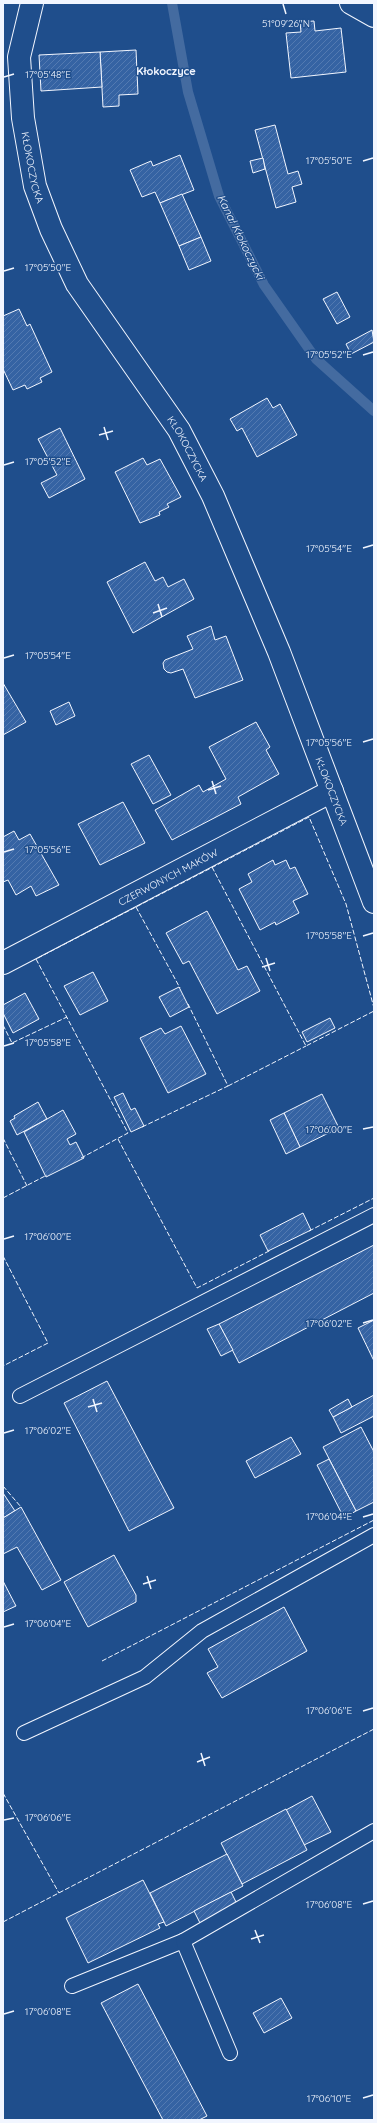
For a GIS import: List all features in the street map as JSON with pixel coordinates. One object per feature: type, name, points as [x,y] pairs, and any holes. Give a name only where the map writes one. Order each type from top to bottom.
[{"type":"street","name":"KŁOKOCZYCKA","points":[[32,3],[19,57],[23,118],[36,186],[51,229],[77,284],[179,430],[213,496],[279,652],[374,902]]},
{"type":"street","points":[[351,3],[374,16]]},
{"type":"street","name":"CZERWONYCH MAKÓW","points":[[3,963],[332,791]]},
{"type":"lane","points":[[20,1396],[374,1215]]},
{"type":"lane","points":[[24,1733],[145,1677],[202,1631],[374,1535]]},
{"type":"lane","points":[[72,1986],[183,1941],[374,1831]]},
{"type":"lane","points":[[183,1941],[230,2052]]},
{"type":"building","points":[[314,21],[315,31],[341,28],[346,72],[291,78],[286,33],[301,32],[300,22]]},
{"type":"building","points":[[136,50],[138,94],[119,95],[119,106],[103,107],[100,52]]},
{"type":"building","points":[[100,52],[102,87],[41,91],[39,55]]},
{"type":"building","points":[[275,125],[288,174],[298,171],[302,184],[292,187],[296,202],[276,208],[255,130]]},
{"type":"building","points":[[180,155],[194,190],[160,203],[155,192],[142,197],[130,170],[151,161],[153,166]]},
{"type":"building","points":[[263,158],[265,169],[253,173],[250,161]]},
{"type":"building","points":[[182,194],[201,237],[179,246],[160,203]]},
{"type":"building","points":[[201,237],[211,261],[189,270],[179,246]]},
{"type":"building","points":[[337,292],[350,317],[337,324],[323,299]]},
{"type":"building","points":[[19,309],[27,326],[30,324],[52,372],[40,378],[42,382],[27,389],[25,385],[13,390],[3,369],[3,316]]},
{"type":"building","points":[[372,330],[374,342],[351,354],[346,344]]},
{"type":"building","points":[[267,398],[273,408],[280,404],[297,435],[257,457],[242,428],[237,431],[230,419]]},
{"type":"building","points":[[60,428],[85,479],[49,498],[41,483],[57,475],[38,439]]},
{"type":"building","points":[[143,458],[147,465],[160,459],[181,497],[167,504],[169,507],[159,512],[160,515],[140,523],[115,472]]},
{"type":"building","points":[[145,562],[155,581],[163,577],[168,587],[184,579],[194,599],[133,633],[107,582]]},
{"type":"building","points":[[211,626],[215,640],[226,636],[243,680],[195,698],[183,669],[171,673],[167,672],[164,669],[163,663],[165,660],[193,649],[187,636]]},
{"type":"building","points":[[3,683],[26,722],[3,735]]},
{"type":"building","points":[[69,702],[75,716],[56,725],[50,711]]},
{"type":"building","points":[[256,722],[270,747],[266,750],[279,774],[238,797],[241,804],[172,840],[155,810],[199,785],[203,792],[226,779],[209,747]]},
{"type":"building","points":[[149,755],[171,795],[153,804],[131,764]]},
{"type":"building","points":[[123,802],[145,843],[100,865],[78,824]]},
{"type":"building","points":[[14,831],[19,840],[30,834],[59,885],[36,896],[31,886],[16,895],[8,880],[3,882],[3,837]]},
{"type":"building","points":[[273,860],[275,865],[286,860],[290,869],[295,867],[308,894],[293,901],[299,913],[276,925],[275,922],[260,930],[239,889],[252,882],[248,874]]},
{"type":"building","points":[[207,911],[238,970],[247,966],[260,991],[217,1014],[189,961],[183,964],[166,933]]},
{"type":"building","points":[[93,972],[108,1001],[80,1015],[64,986]]},
{"type":"building","points":[[179,987],[189,1007],[170,1017],[159,997]]},
{"type":"building","points":[[25,993],[39,1019],[13,1033],[3,1013],[3,1005]]},
{"type":"building","points":[[330,1018],[335,1028],[307,1042],[302,1032]]},
{"type":"building","points":[[181,1026],[206,1074],[168,1093],[140,1038],[161,1028],[165,1034]]},
{"type":"building","points":[[123,1093],[131,1110],[135,1108],[144,1126],[131,1132],[114,1097]]},
{"type":"building","points":[[322,1094],[339,1128],[300,1147],[284,1113]]},
{"type":"building","points":[[38,1102],[47,1119],[17,1135],[10,1121],[15,1118],[14,1116]]},
{"type":"building","points":[[63,1110],[76,1134],[67,1139],[70,1145],[76,1142],[84,1158],[46,1177],[24,1132]]},
{"type":"building","points":[[284,1113],[300,1147],[286,1154],[270,1120]]},
{"type":"building","points":[[303,1213],[311,1230],[268,1251],[260,1235]]},
{"type":"building","points":[[374,1245],[374,1293],[239,1363],[219,1324]]},
{"type":"building","points":[[374,1320],[374,1361],[358,1328]]},
{"type":"building","points":[[219,1324],[233,1350],[221,1356],[207,1329]]},
{"type":"building","points":[[107,1381],[174,1508],[129,1531],[64,1403]]},
{"type":"building","points":[[374,1395],[374,1416],[341,1433],[333,1417]]},
{"type":"building","points":[[348,1399],[352,1407],[333,1417],[329,1410]]},
{"type":"building","points":[[361,1427],[374,1452],[374,1502],[356,1511],[323,1447]]},
{"type":"building","points":[[291,1437],[301,1454],[255,1478],[246,1461]]},
{"type":"building","points":[[329,1459],[356,1511],[344,1518],[317,1465]]},
{"type":"building","points":[[3,1493],[15,1511],[3,1518]]},
{"type":"building","points":[[21,1507],[61,1580],[42,1590],[17,1547],[3,1554],[3,1518]]},
{"type":"building","points":[[114,1555],[136,1595],[136,1602],[88,1627],[64,1582]]},
{"type":"building","points":[[3,1581],[16,1606],[3,1612]]},
{"type":"building","points":[[284,1607],[307,1651],[222,1698],[207,1673],[218,1667],[208,1649]]},
{"type":"building","points":[[312,1796],[331,1832],[304,1845],[286,1810]]},
{"type":"building","points":[[286,1809],[307,1850],[242,1884],[221,1843]]},
{"type":"building","points":[[227,1854],[243,1886],[166,1926],[150,1893]]},
{"type":"building","points":[[143,1880],[164,1922],[158,1924],[160,1928],[88,1963],[66,1918]]},
{"type":"building","points":[[231,1892],[238,1906],[201,1925],[194,1911]]},
{"type":"building","points":[[138,1984],[207,2116],[199,2120],[163,2120],[101,2003]]},
{"type":"building","points":[[281,1998],[292,2018],[264,2033],[253,2013]]},
{"type":"waterway","name":"Kanał Kłokoczycki","points":[[172,3],[188,92],[219,196],[264,285],[316,359],[374,411]]},
{"type":"fence","points":[[81,1158],[128,1133],[36,959],[309,817],[346,904],[374,1008]]},
{"type":"fence","points":[[212,867],[306,1046],[374,1011]]},
{"type":"fence","points":[[136,907],[180,988]]},
{"type":"fence","points":[[142,1127],[228,1086],[188,1004]]},
{"type":"fence","points":[[3,1025],[12,1043],[67,1017]]},
{"type":"fence","points":[[228,1086],[306,1046]]},
{"type":"fence","points":[[3,1138],[27,1186]]},
{"type":"fence","points":[[118,1139],[197,1288],[271,1250]]},
{"type":"fence","points":[[3,1198],[47,1175]]},
{"type":"fence","points":[[309,1231],[374,1198]]},
{"type":"fence","points":[[3,1256],[48,1343],[3,1366]]},
{"type":"fence","points":[[3,1486],[21,1507]]},
{"type":"fence","points":[[102,1661],[374,1520]]},
{"type":"fence","points":[[3,1922],[374,1729]]},
{"type":"fence","points":[[3,1793],[59,1893]]},
{"type":"district","name":"Kłokoczyce","points":[[166,71]]}]
